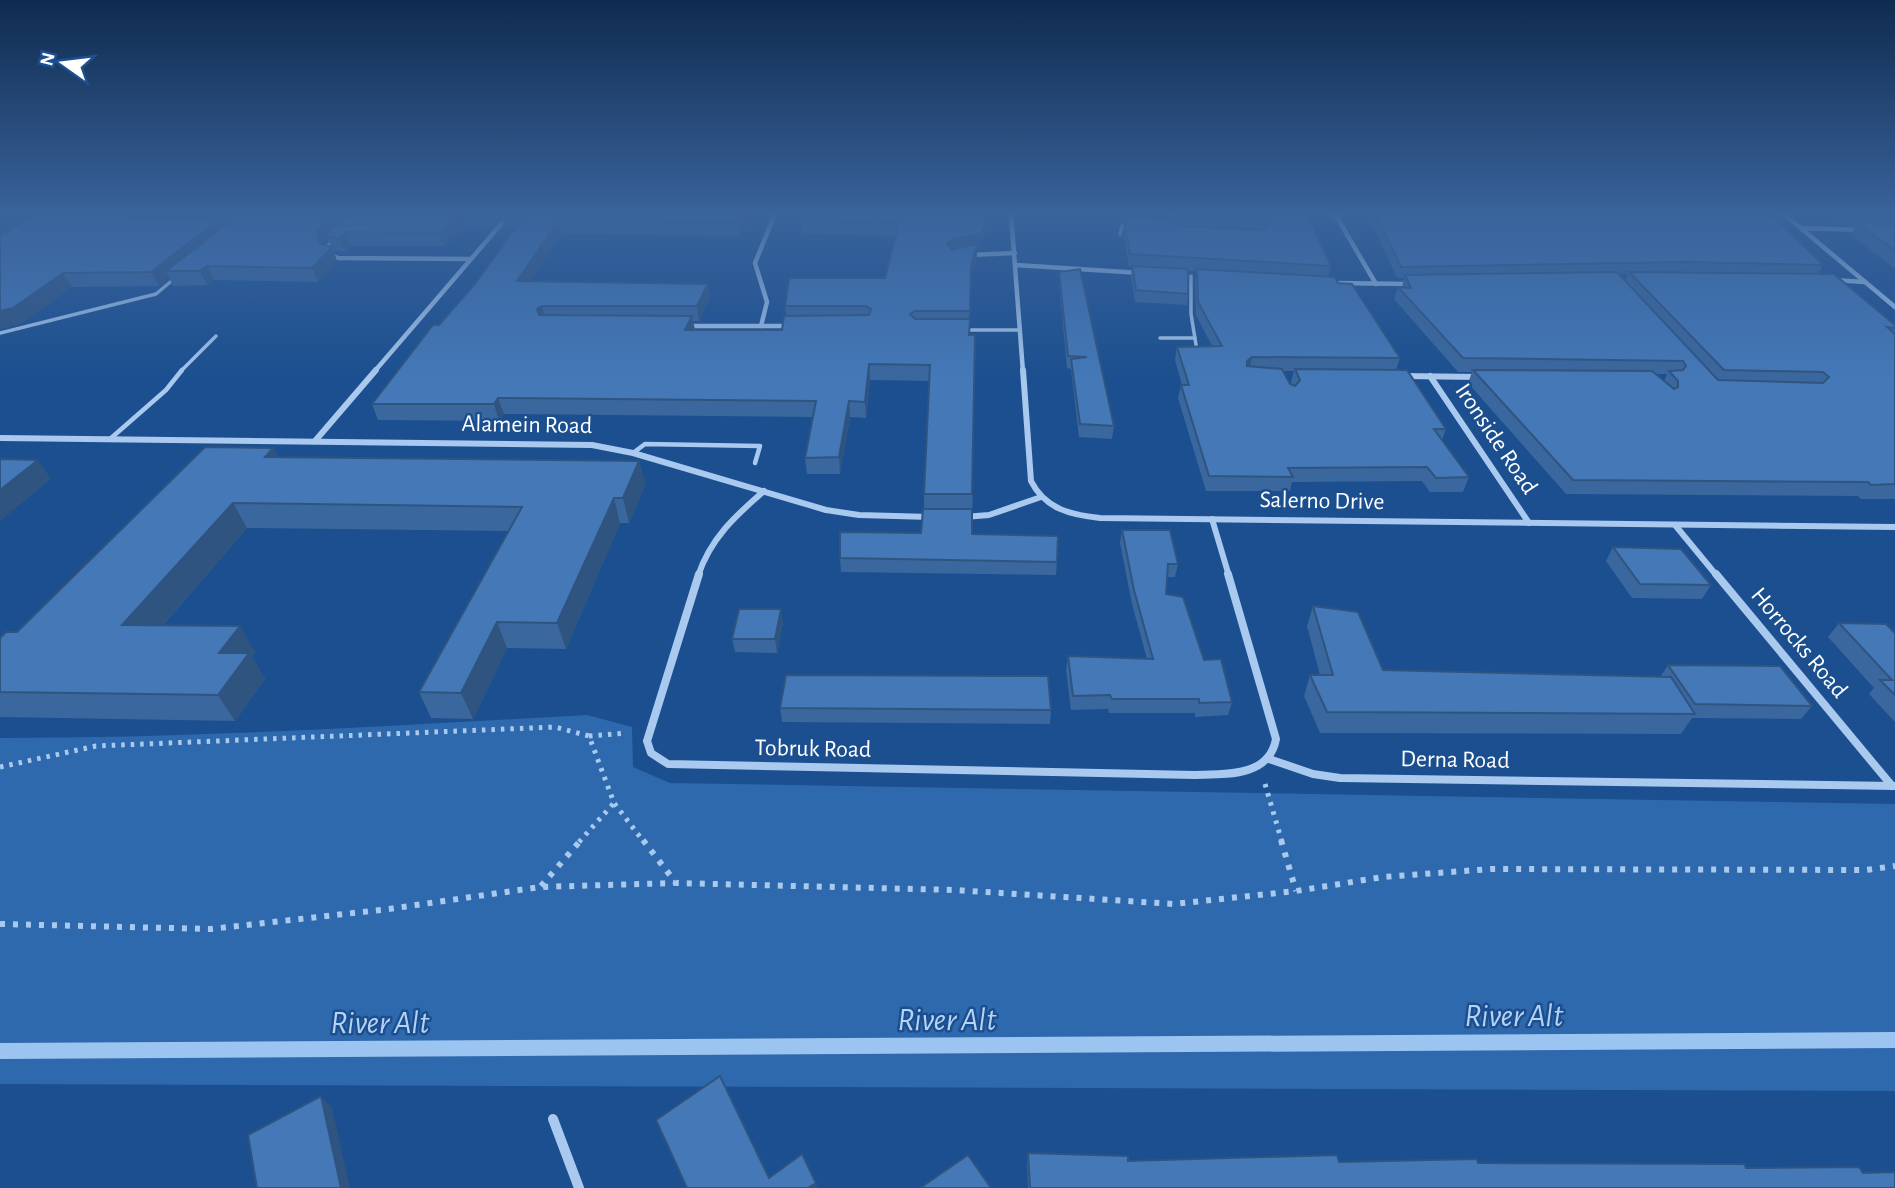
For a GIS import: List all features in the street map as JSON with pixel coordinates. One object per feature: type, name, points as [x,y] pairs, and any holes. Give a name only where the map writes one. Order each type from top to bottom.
[{"type":"street","points":[[315,441],[461,269]]},
{"type":"street","points":[[757,269],[767,302],[761,326]]},
{"type":"street","points":[[959,517],[989,515],[1041,498],[1031,481],[1016,269]]},
{"type":"street","points":[[1087,269],[1144,273]]},
{"type":"street","points":[[1367,269],[1376,284]]},
{"type":"street","points":[[1850,269],[1895,307]]},
{"type":"street","points":[[1179,276],[1204,277]]},
{"type":"street","points":[[1832,280],[1865,282]]},
{"type":"street","points":[[1332,283],[1412,284]]},
{"type":"street","points":[[680,326],[801,326]]},
{"type":"street","name":"Ironside Road","points":[[1390,376],[1485,377]]},
{"type":"street","name":"Ironside Road","points":[[1430,376],[1529,523]]},
{"type":"street","name":"Alamein Road","points":[[0,438],[577,444],[633,453],[842,513],[939,517]]},
{"type":"street","points":[[649,733],[706,554],[724,527],[764,491]]},
{"type":"street","name":"Salerno Drive","points":[[1041,498],[1065,512],[1087,517],[1895,527]]},
{"type":"street","points":[[1212,519],[1275,733],[1276,746],[1269,759]]},
{"type":"street","name":"Horrocks Road","points":[[1675,525],[1894,786]]},
{"type":"street","name":"Tobruk Road","points":[[649,733],[647,741],[651,753],[661,761],[675,766],[1195,775],[1232,773],[1259,766],[1269,759]]},
{"type":"street","name":"Derna Road","points":[[1269,759],[1313,774],[1340,778],[1894,786]]},
{"type":"street","points":[[553,1119],[579,1188]]},
{"type":"lane","points":[[1191,276],[1197,351]]},
{"type":"lane","points":[[0,333],[156,294],[176,277]]},
{"type":"lane","points":[[954,330],[1020,330]]},
{"type":"lane","points":[[110,439],[166,390],[183,368],[216,336]]},
{"type":"lane","points":[[1160,338],[1195,338]]},
{"type":"lane","points":[[633,453],[645,444],[760,446],[755,463]]},
{"type":"path","points":[[0,767],[96,746],[555,727],[589,736],[649,733]]},
{"type":"path","points":[[589,736],[614,803],[676,883]]},
{"type":"path","points":[[1259,766],[1296,891]]},
{"type":"path","points":[[540,887],[614,803]]},
{"type":"path","points":[[0,924],[211,929],[389,909],[540,887],[676,883],[954,890],[1174,904],[1296,891],[1383,877],[1490,869],[1799,871],[1866,870],[1895,866]]},
{"type":"shaded area","points":[[587,715],[632,727],[633,767],[670,783],[1895,804],[1895,1091],[0,1084],[0,738],[220,734]]},
{"type":"building","points":[[0,269],[154,269],[151,272],[63,273],[13,308],[0,311]]},
{"type":"building","points":[[168,269],[202,269],[200,271],[166,271]]},
{"type":"building","points":[[486,269],[525,269],[517,281],[708,284],[697,306],[542,306],[537,309],[539,315],[692,316],[685,330],[782,330],[784,316],[869,315],[871,309],[866,306],[785,306],[789,278],[885,278],[887,269],[971,269],[970,311],[915,311],[910,314],[915,319],[970,319],[969,335],[975,335],[972,494],[924,494],[930,365],[869,364],[865,402],[849,401],[839,457],[805,458],[816,401],[498,398],[494,404],[372,404],[433,325],[439,325]]},
{"type":"building","points":[[1080,269],[1114,426],[1080,424],[1071,359],[1087,357],[1068,356],[1059,272]]},
{"type":"building","points":[[1133,269],[1188,269],[1188,294],[1136,290]]},
{"type":"building","points":[[1197,269],[1335,277],[1338,283],[1352,284],[1400,358],[1252,357],[1247,361],[1247,366],[1282,369],[1290,384],[1295,386],[1300,380],[1295,369],[1407,370],[1446,429],[1434,429],[1469,477],[1436,478],[1427,467],[1288,468],[1293,477],[1209,476],[1181,385],[1189,385],[1177,347],[1222,346],[1198,302]]},
{"type":"building","points":[[1617,272],[1718,380],[1823,383],[1829,377],[1823,372],[1724,370],[1629,272],[1834,274],[1895,325],[1895,328],[1887,327],[1895,334],[1895,484],[1573,480],[1473,370],[1652,371],[1674,389],[1678,387],[1678,381],[1669,371],[1683,370],[1686,366],[1683,361],[1463,358],[1398,287],[1411,288],[1405,275]]},
{"type":"building","points":[[205,447],[273,448],[265,457],[639,461],[623,498],[614,498],[557,623],[497,622],[461,693],[419,692],[522,507],[233,503],[122,625],[240,626],[219,653],[249,653],[218,695],[0,692],[0,638],[6,632],[17,632]]},
{"type":"building","points":[[0,459],[38,460],[0,490]]},
{"type":"building","points":[[923,509],[972,509],[972,534],[1058,536],[1057,562],[840,558],[840,532],[921,533]]},
{"type":"building","points":[[1122,530],[1170,530],[1178,564],[1168,564],[1166,594],[1183,597],[1204,660],[1221,659],[1232,702],[1199,703],[1199,699],[1112,699],[1110,695],[1073,696],[1068,656],[1153,659],[1134,590]]},
{"type":"building","points":[[1613,547],[1681,549],[1711,585],[1640,584]]},
{"type":"building","points":[[1313,606],[1358,612],[1383,670],[1671,677],[1695,714],[1327,712],[1310,675],[1333,675]]},
{"type":"building","points":[[739,609],[781,609],[775,639],[732,639]]},
{"type":"building","points":[[1839,623],[1886,624],[1895,633],[1895,695],[1880,680],[1892,680]]},
{"type":"building","points":[[1668,665],[1780,666],[1812,706],[1695,704]]},
{"type":"building","points":[[786,675],[1048,676],[1051,710],[780,708]]},
{"type":"building","points":[[720,1076],[769,1178],[802,1154],[816,1183],[808,1188],[687,1188],[656,1120]]},
{"type":"building","points":[[321,1096],[341,1188],[257,1188],[248,1135]]},
{"type":"building","points":[[1028,1153],[1128,1156],[1128,1161],[1337,1155],[1339,1162],[1477,1159],[1478,1163],[1744,1164],[1746,1168],[1859,1167],[1863,1173],[1895,1172],[1895,1188],[1030,1188]]},
{"type":"building","points":[[968,1155],[991,1188],[920,1188]]},
{"type":"waterway","name":"River Alt","points":[[0,1051],[1895,1040]]}]
